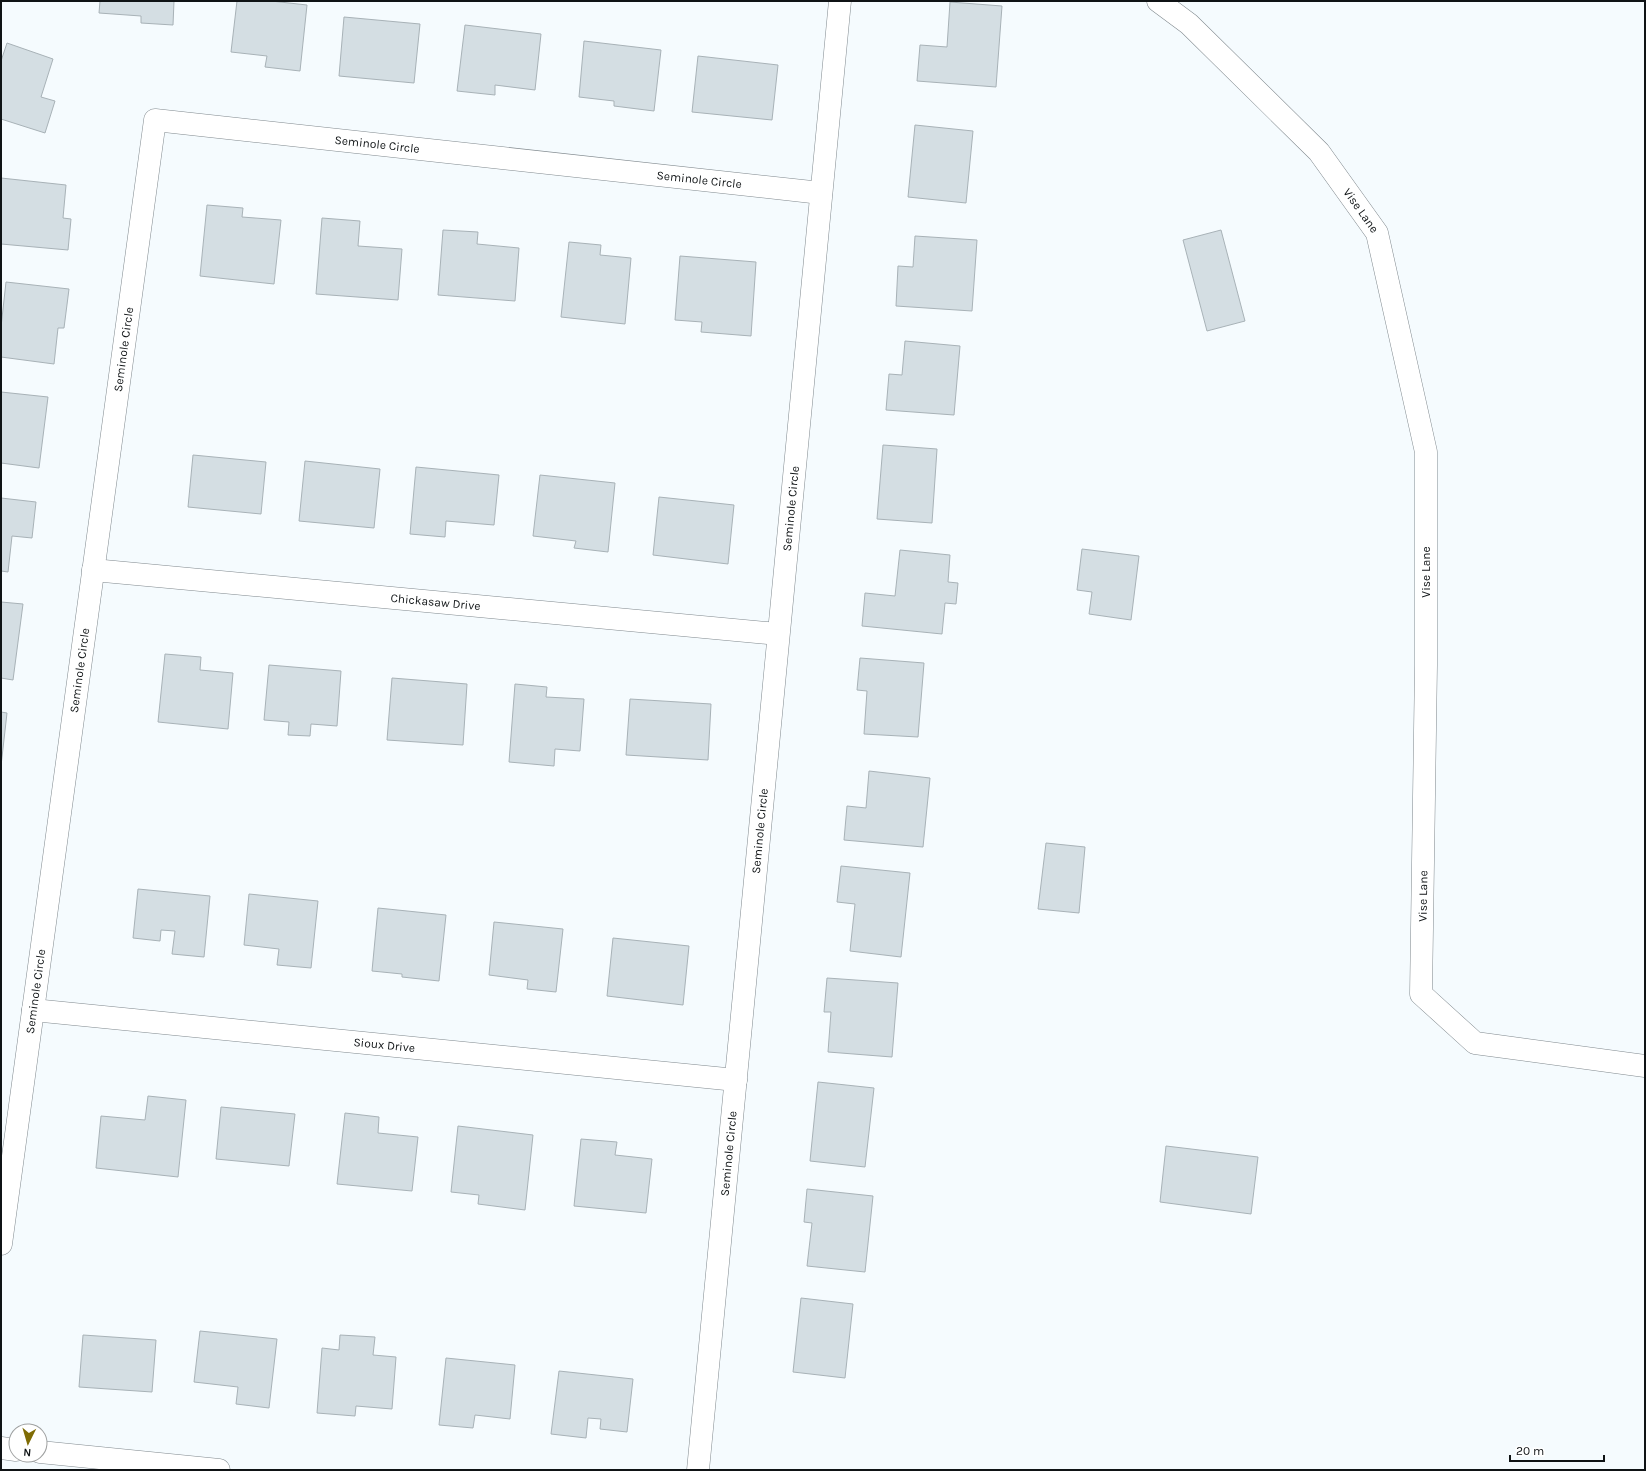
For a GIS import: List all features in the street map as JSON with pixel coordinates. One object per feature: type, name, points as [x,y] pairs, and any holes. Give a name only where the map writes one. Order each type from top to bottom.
[{"type":"street","name":"Vise Lane","points":[[1158,1],[1189,24],[1319,152],[1377,233],[1426,452],[1426,657],[1421,994],[1475,1043],[1645,1066]]},
{"type":"street","name":"Seminole Circle","points":[[698,1470],[840,2]]},
{"type":"street","name":"Seminole Circle","points":[[1,1244],[154,120],[821,192]]},
{"type":"street","name":"Chickasaw Drive","points":[[93,570],[778,634]]},
{"type":"street","name":"Sioux Drive","points":[[33,1010],[736,1080]]},
{"type":"street","points":[[48,1453],[219,1470]]},
{"type":"building","points":[[100,1],[174,1],[173,25],[141,23],[141,16],[99,13]]},
{"type":"building","points":[[237,1],[271,1],[307,5],[300,71],[265,67],[267,56],[231,52]]},
{"type":"building","points":[[950,2],[1002,6],[996,87],[917,81],[920,45],[947,47]]},
{"type":"building","points":[[344,17],[420,24],[414,83],[339,76]]},
{"type":"building","points":[[465,25],[541,34],[535,90],[495,85],[495,95],[457,91]]},
{"type":"building","points":[[584,41],[661,50],[654,111],[614,106],[614,101],[579,97]]},
{"type":"building","points":[[7,43],[53,59],[41,97],[55,101],[45,133],[1,119],[1,61]]},
{"type":"building","points":[[698,56],[778,65],[772,120],[692,112]]},
{"type":"building","points":[[915,125],[973,131],[966,203],[908,197]]},
{"type":"building","points":[[1,178],[66,185],[63,218],[71,219],[68,250],[1,244]]},
{"type":"building","points":[[207,205],[243,208],[242,217],[281,220],[274,284],[200,276]]},
{"type":"building","points":[[322,218],[360,221],[358,246],[402,249],[398,300],[316,294]]},
{"type":"building","points":[[443,230],[478,232],[477,244],[519,248],[515,301],[438,295]]},
{"type":"building","points":[[1221,230],[1245,321],[1207,331],[1183,240]]},
{"type":"building","points":[[915,236],[977,240],[972,311],[896,306],[898,266],[913,267]]},
{"type":"building","points":[[569,242],[601,245],[600,255],[631,258],[625,324],[561,317]]},
{"type":"building","points":[[680,256],[756,262],[751,336],[701,332],[702,322],[675,320]]},
{"type":"building","points":[[6,282],[69,289],[64,328],[58,328],[54,364],[1,357],[1,327]]},
{"type":"building","points":[[905,341],[960,346],[954,415],[886,410],[889,374],[902,375]]},
{"type":"building","points":[[1,392],[48,397],[39,468],[1,463]]},
{"type":"building","points":[[883,445],[937,449],[932,523],[877,519]]},
{"type":"building","points":[[193,455],[266,462],[261,514],[188,507]]},
{"type":"building","points":[[305,461],[380,469],[374,528],[299,521]]},
{"type":"building","points":[[416,467],[499,475],[494,525],[446,521],[445,537],[410,534]]},
{"type":"building","points":[[540,475],[615,483],[608,552],[574,548],[576,541],[533,536]]},
{"type":"building","points":[[659,497],[734,505],[728,564],[653,555]]},
{"type":"building","points":[[1,498],[36,502],[32,538],[12,536],[8,572],[1,571]]},
{"type":"building","points":[[1082,549],[1139,556],[1131,620],[1089,614],[1092,592],[1077,590]]},
{"type":"building","points":[[900,550],[950,555],[948,582],[958,583],[956,604],[945,603],[942,634],[862,626],[865,593],[895,596]]},
{"type":"building","points":[[1,602],[23,604],[13,680],[1,678]]},
{"type":"building","points":[[165,654],[201,657],[200,670],[233,673],[228,729],[158,722]]},
{"type":"building","points":[[860,658],[924,663],[918,737],[864,734],[867,691],[857,690]]},
{"type":"building","points":[[269,665],[341,671],[337,726],[311,724],[310,736],[288,735],[289,722],[264,720]]},
{"type":"building","points":[[392,678],[467,684],[463,745],[387,740]]},
{"type":"building","points":[[515,684],[547,687],[546,697],[584,699],[580,751],[555,749],[554,766],[509,762]]},
{"type":"building","points":[[630,699],[711,704],[708,760],[626,755]]},
{"type":"building","points":[[1,712],[7,713],[1,766]]},
{"type":"building","points":[[869,771],[930,778],[923,847],[844,840],[847,806],[866,808]]},
{"type":"building","points":[[1046,843],[1085,847],[1079,913],[1038,909]]},
{"type":"building","points":[[841,866],[910,873],[901,957],[850,951],[855,904],[837,902]]},
{"type":"building","points":[[138,889],[210,896],[204,957],[172,954],[175,931],[161,930],[160,941],[133,938]]},
{"type":"building","points":[[249,894],[318,901],[311,968],[277,965],[279,949],[244,945]]},
{"type":"building","points":[[378,908],[446,915],[439,981],[402,977],[402,974],[372,971]]},
{"type":"building","points":[[494,922],[563,929],[556,992],[527,989],[528,980],[489,975]]},
{"type":"building","points":[[613,938],[689,946],[683,1005],[607,996]]},
{"type":"building","points":[[827,978],[898,983],[892,1057],[828,1052],[831,1012],[824,1012]]},
{"type":"building","points":[[818,1082],[874,1088],[865,1167],[810,1161]]},
{"type":"building","points":[[148,1096],[186,1100],[178,1177],[96,1168],[101,1116],[145,1120]]},
{"type":"building","points":[[221,1107],[295,1114],[289,1166],[216,1159]]},
{"type":"building","points":[[345,1113],[379,1117],[378,1133],[418,1137],[412,1191],[337,1184]]},
{"type":"building","points":[[458,1126],[533,1135],[525,1210],[478,1204],[479,1195],[451,1192]]},
{"type":"building","points":[[581,1139],[617,1142],[615,1155],[652,1159],[646,1213],[574,1206]]},
{"type":"building","points":[[1166,1146],[1258,1157],[1251,1214],[1160,1202]]},
{"type":"building","points":[[807,1189],[873,1196],[865,1272],[807,1266],[812,1223],[804,1222]]},
{"type":"building","points":[[801,1298],[853,1304],[845,1378],[793,1372]]},
{"type":"building","points":[[200,1331],[277,1339],[269,1408],[236,1404],[238,1387],[194,1382]]},
{"type":"building","points":[[83,1335],[156,1340],[152,1392],[79,1387]]},
{"type":"building","points":[[340,1335],[375,1337],[373,1355],[396,1357],[392,1409],[356,1406],[355,1416],[317,1413],[322,1348],[339,1350]]},
{"type":"building","points":[[446,1358],[515,1365],[510,1419],[475,1415],[473,1428],[439,1425]]},
{"type":"building","points":[[559,1371],[633,1379],[627,1432],[600,1429],[601,1419],[588,1418],[586,1438],[551,1434]]}]
